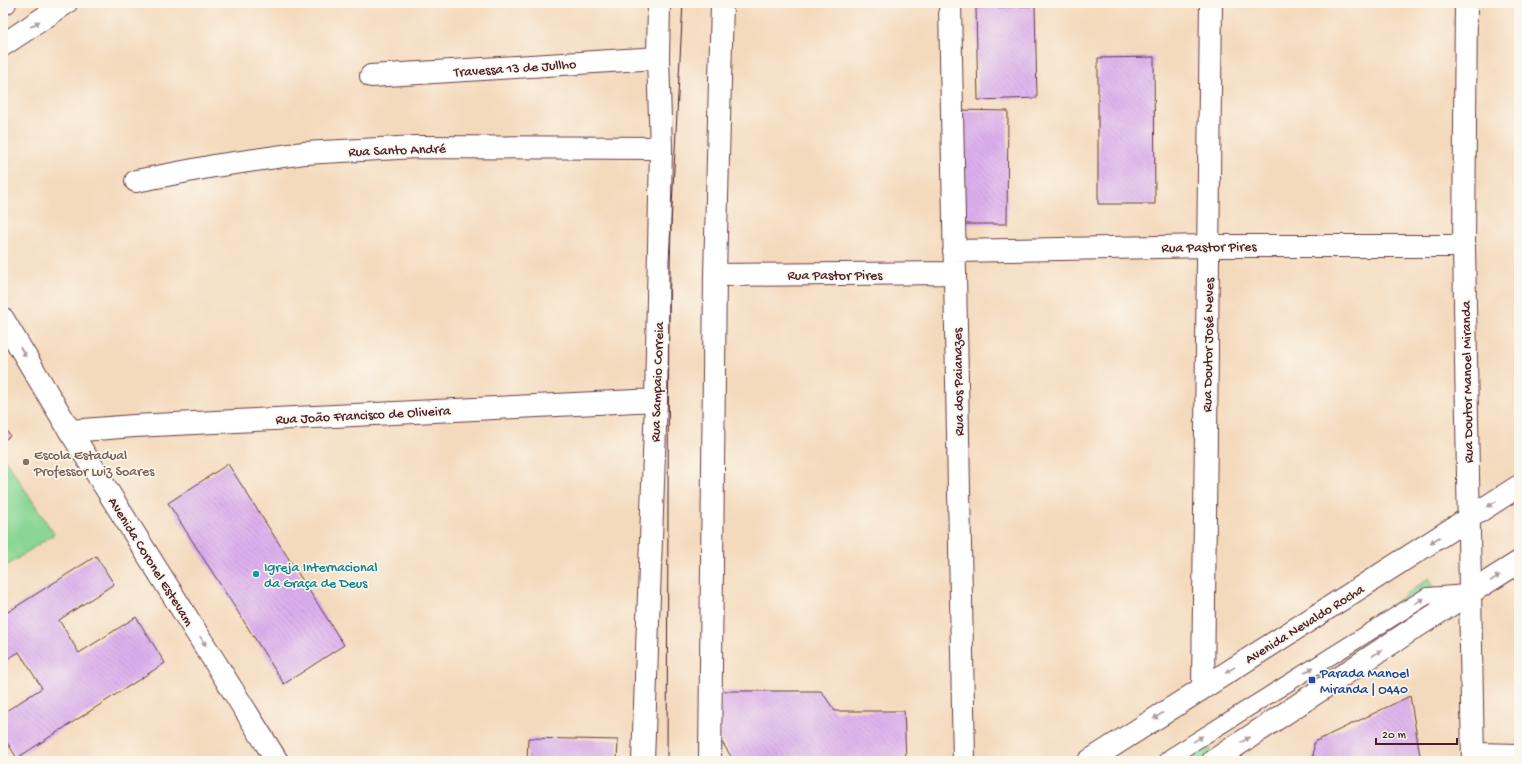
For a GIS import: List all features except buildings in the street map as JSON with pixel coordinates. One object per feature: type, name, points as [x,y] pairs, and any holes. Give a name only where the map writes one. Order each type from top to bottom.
[{"type":"main road","points":[[3,45],[66,3]]},
{"type":"main road","name":"Rua Sampaio Correia","points":[[643,761],[656,400],[661,148],[658,58],[659,3]]},
{"type":"main road","points":[[710,761],[716,275],[722,3]]},
{"type":"main road","name":"Rua dos Paianazes","points":[[950,3],[964,761]]},
{"type":"main road","name":"Rua Doutor José Neves","points":[[1203,687],[1211,3]]},
{"type":"main road","name":"Rua Doutor Manoel Miranda","points":[[1466,3],[1464,246],[1473,758]]},
{"type":"main road","name":"Travessa 13 de Jullho","points":[[371,76],[658,58]]},
{"type":"main road","name":"Rua Santo André","points":[[136,181],[214,166],[312,153],[417,147],[661,148]]},
{"type":"main road","name":"Rua Pastor Pires","points":[[954,251],[1208,246],[1464,246]]},
{"type":"main road","name":"Rua Pastor Pires","points":[[716,275],[955,273]]},
{"type":"main road","name":"Avenida Coronel Estevam","points":[[3,319],[70,431],[277,761]]},
{"type":"main road","name":"Rua João Francisco de Oliveira","points":[[70,431],[134,426],[656,400]]},
{"type":"main road","name":"Avenida Nevaldo Rocha","points":[[1089,761],[1519,486]]},
{"type":"main road","points":[[1213,761],[1519,562]]},
{"type":"main road","points":[[1473,758],[1519,755]]},
{"type":"lane","points":[[1166,761],[1427,596],[1471,593]]},
{"type":"green space","points":[[3,456],[54,534],[3,568]]},
{"type":"green space","points":[[1429,578],[1435,589],[1368,622]]},
{"type":"green space","points":[[1204,742],[1212,752],[1199,761],[1183,761]]},
{"type":"tram line","points":[[667,761],[669,261],[683,3]]},
{"type":"place","name":"Escola Estadual Professor Luiz Soares","points":[[26,462]]},
{"type":"place","name":"Igreja Internacional da Graça de Deus","points":[[256,574]]},
{"type":"place","name":"Parada Manoel Miranda | O440","points":[[1312,680]]}]
